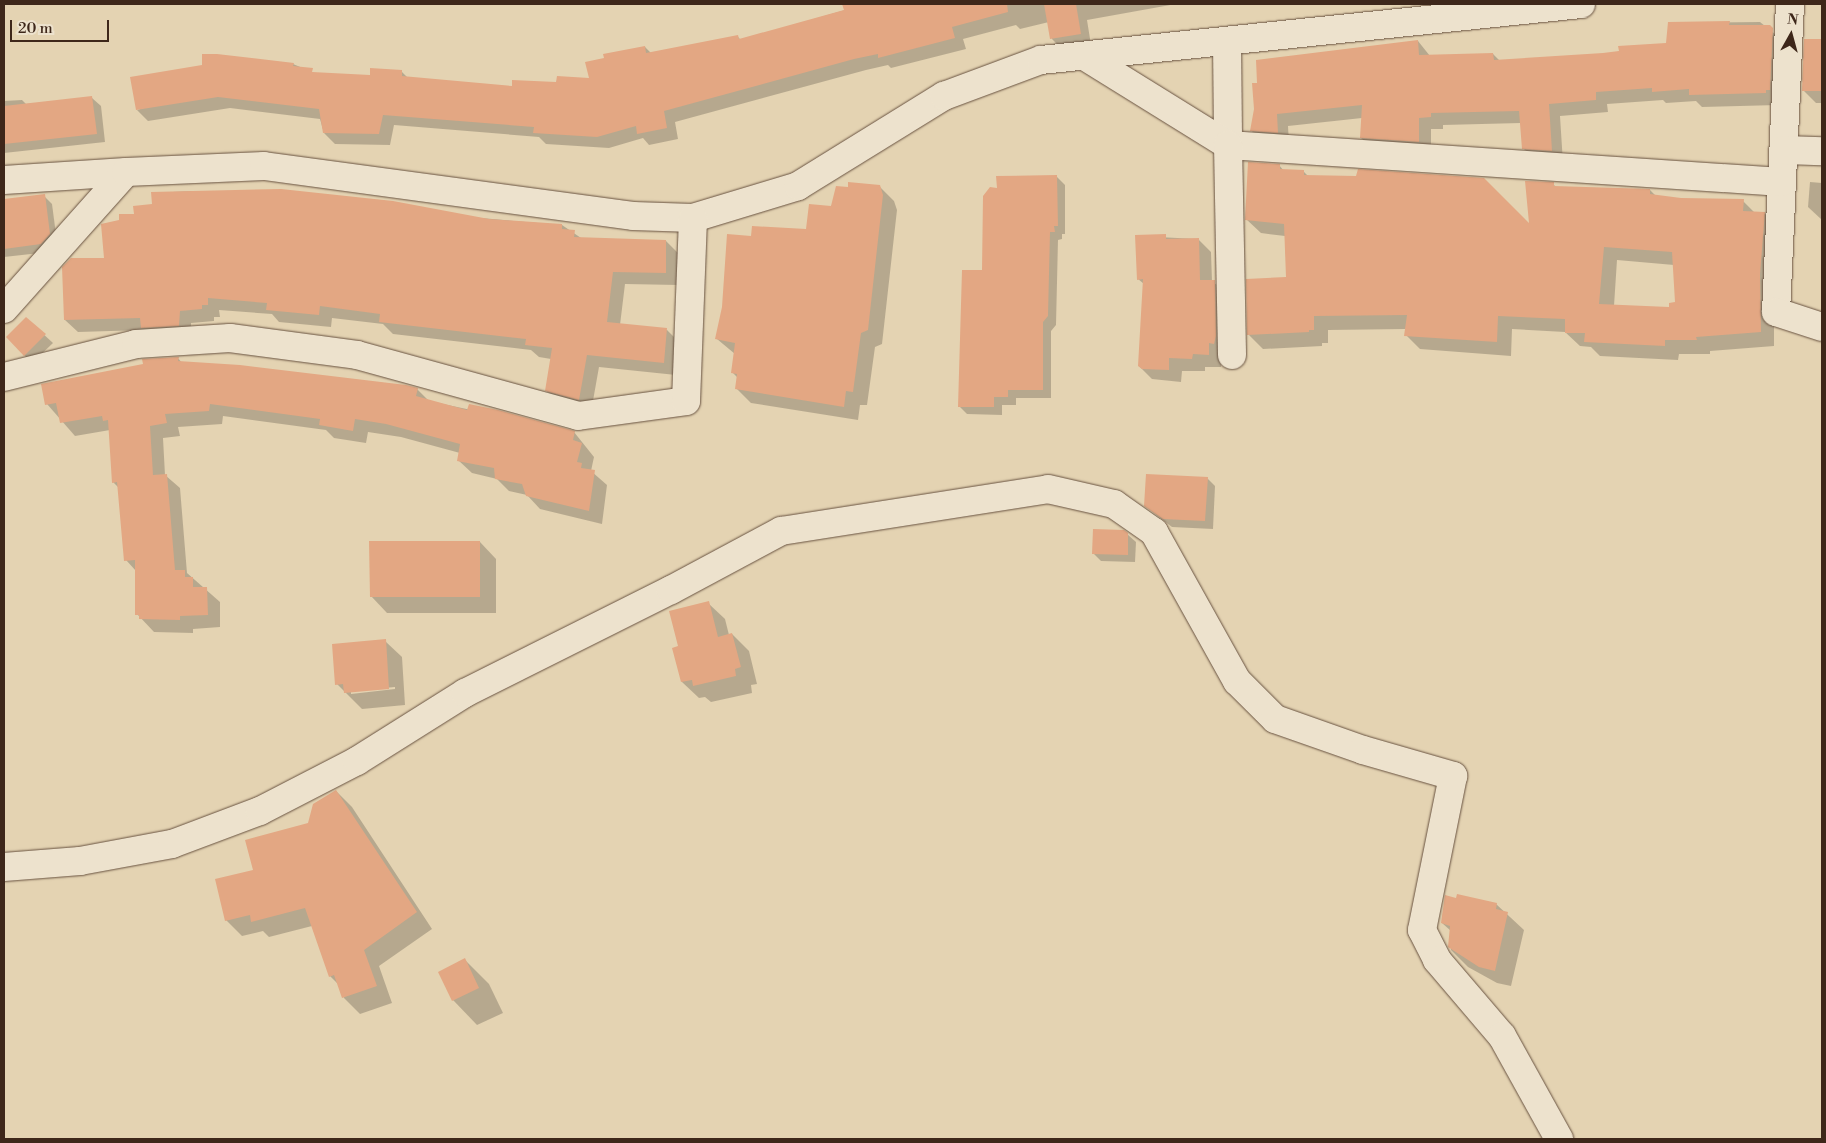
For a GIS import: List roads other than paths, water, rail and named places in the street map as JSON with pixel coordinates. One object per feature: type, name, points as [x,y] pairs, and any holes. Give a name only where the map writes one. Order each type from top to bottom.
[{"type":"street","points":[[4,180],[264,166],[633,216],[693,218],[798,186],[944,96],[1041,60],[1086,57],[1581,4]]},
{"type":"street","points":[[1790,4],[1785,150],[1776,312],[1822,327]]},
{"type":"street","points":[[1227,41],[1232,355]]},
{"type":"street","points":[[1086,57],[1228,145],[1782,182]]},
{"type":"street","points":[[1785,150],[1822,151]]},
{"type":"street","points":[[4,309],[126,172]]},
{"type":"street","points":[[4,377],[136,344],[230,338],[357,355],[578,416],[686,400],[693,218]]},
{"type":"street","points":[[4,868],[80,861],[172,844],[260,811],[357,760],[465,693],[672,590],[781,531],[1048,489],[1114,504],[1154,532],[1237,681],[1275,718],[1363,750],[1453,776],[1422,930],[1438,960],[1502,1036],[1559,1139]]}]
